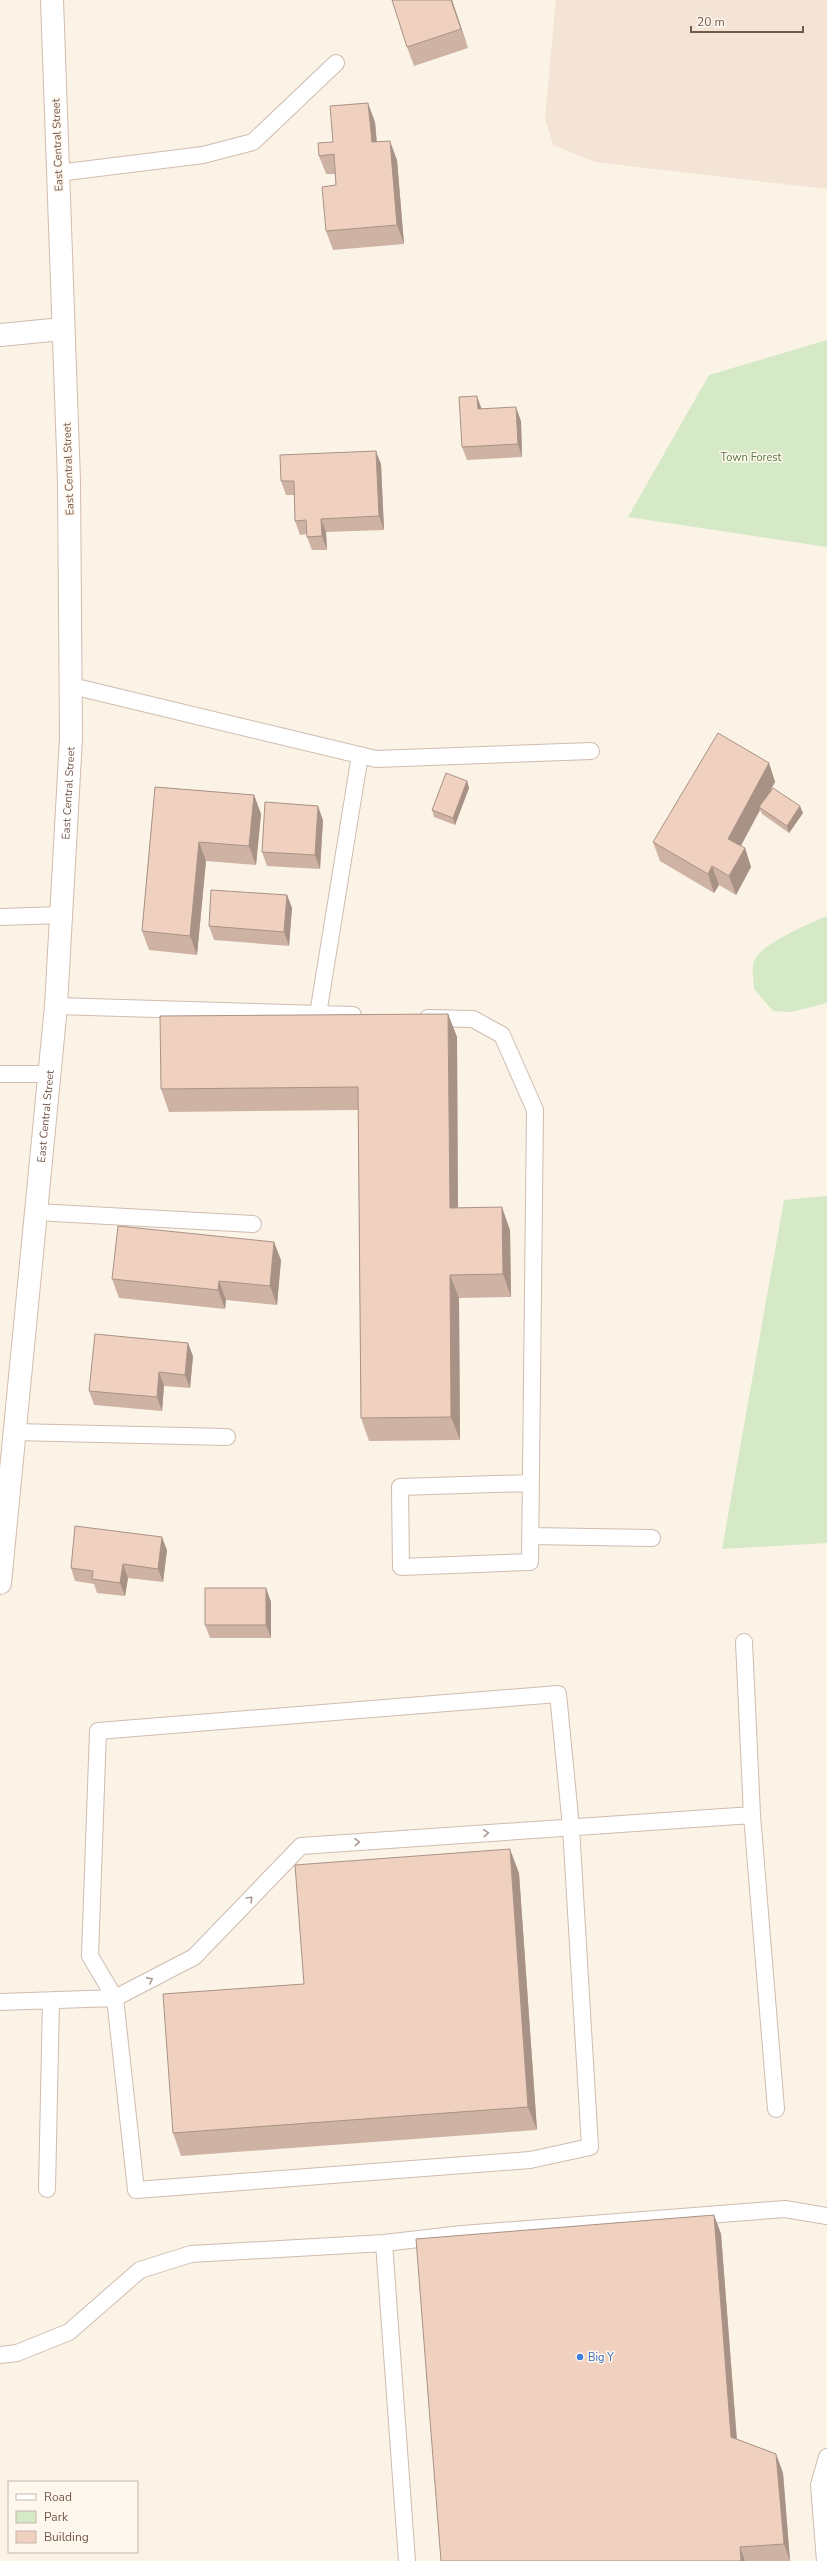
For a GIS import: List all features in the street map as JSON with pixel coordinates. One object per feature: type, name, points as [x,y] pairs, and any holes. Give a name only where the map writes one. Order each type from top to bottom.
[{"type":"main road","name":"East Central Street","points":[[0,1583],[5,1470],[14,1432],[56,1006],[72,686],[69,481],[62,328],[52,0]]},
{"type":"main road","points":[[0,335],[62,328]]},
{"type":"lane","points":[[58,173],[203,155],[253,142],[336,63]]},
{"type":"lane","points":[[72,686],[376,759],[591,751]]},
{"type":"lane","points":[[318,1014],[360,756]]},
{"type":"lane","points":[[0,917],[61,915]]},
{"type":"lane","points":[[56,1006],[372,1016]]},
{"type":"lane","points":[[411,1017],[473,1019],[502,1035],[534,1110],[530,1562],[401,1567],[400,1487],[530,1483]]},
{"type":"lane","points":[[0,1074],[49,1074]]},
{"type":"lane","points":[[36,1212],[253,1224]]},
{"type":"lane","points":[[14,1432],[227,1437]]},
{"type":"lane","points":[[530,1536],[652,1538]]},
{"type":"lane","points":[[744,1642],[752,1815],[776,2108]]},
{"type":"lane","points":[[558,1694],[571,1827],[590,2147],[530,2160],[136,2190],[115,1998],[90,1956],[98,1731],[558,1694]]},
{"type":"lane","points":[[0,2002],[115,1998],[194,1957],[301,1846],[752,1815]]},
{"type":"lane","points":[[48,2189],[51,2000]]},
{"type":"lane","points":[[0,2355],[17,2353],[69,2332],[140,2270],[191,2254],[384,2243],[470,2233],[785,2209],[827,2216]]},
{"type":"lane","points":[[384,2243],[407,2561]]},
{"type":"lane","points":[[825,2561],[819,2485],[827,2457]]},
{"type":"shaded area","points":[[556,0],[827,0],[827,189],[595,162],[553,145],[545,118]]},
{"type":"green space","name":"Town Forest","points":[[827,340],[827,547],[628,517],[709,375]]},
{"type":"green space","points":[[827,916],[827,1003],[792,1012],[773,1011],[754,989],[754,961],[758,954],[776,941]]},
{"type":"green space","points":[[827,1196],[827,1543],[722,1549],[784,1200]]},
{"type":"building","points":[[392,0],[451,0],[461,29],[407,47]]},
{"type":"building","points":[[368,103],[372,142],[390,141],[397,225],[326,231],[322,187],[336,185],[334,154],[319,156],[318,143],[333,142],[330,106]]},
{"type":"building","points":[[477,396],[478,409],[516,407],[518,444],[462,447],[459,397]]},
{"type":"building","points":[[376,451],[379,516],[321,519],[322,536],[307,537],[306,520],[295,521],[294,481],[281,481],[280,455]]},
{"type":"building","points":[[718,733],[769,763],[728,839],[745,848],[729,876],[712,866],[708,874],[653,842]]},
{"type":"building","points":[[446,773],[467,781],[453,818],[432,810]]},
{"type":"building","points":[[155,787],[254,795],[249,846],[199,842],[190,936],[142,931]]},
{"type":"building","points":[[773,788],[800,806],[787,826],[759,807]]},
{"type":"building","points":[[265,802],[318,806],[315,855],[262,852]]},
{"type":"building","points":[[211,890],[287,895],[284,932],[209,926]]},
{"type":"building","points":[[448,1014],[450,1208],[502,1207],[503,1274],[450,1275],[451,1417],[361,1418],[358,1087],[161,1089],[160,1016]]},
{"type":"building","points":[[118,1226],[274,1242],[270,1286],[219,1281],[218,1290],[112,1279]]},
{"type":"building","points":[[95,1334],[188,1343],[185,1375],[159,1372],[157,1397],[89,1391]]},
{"type":"building","points":[[75,1526],[162,1537],[158,1569],[123,1564],[120,1583],[92,1579],[93,1571],[71,1568]]},
{"type":"building","points":[[205,1588],[266,1588],[266,1625],[205,1625]]},
{"type":"building","points":[[510,1849],[528,2107],[173,2133],[163,1994],[304,1984],[295,1865]]},
{"type":"building","name":"Big Y","points":[[714,2215],[731,2437],[776,2454],[784,2544],[740,2547],[741,2561],[441,2561],[416,2239]]},
{"type":"place","name":"Big Y","points":[[580,2357]]}]
